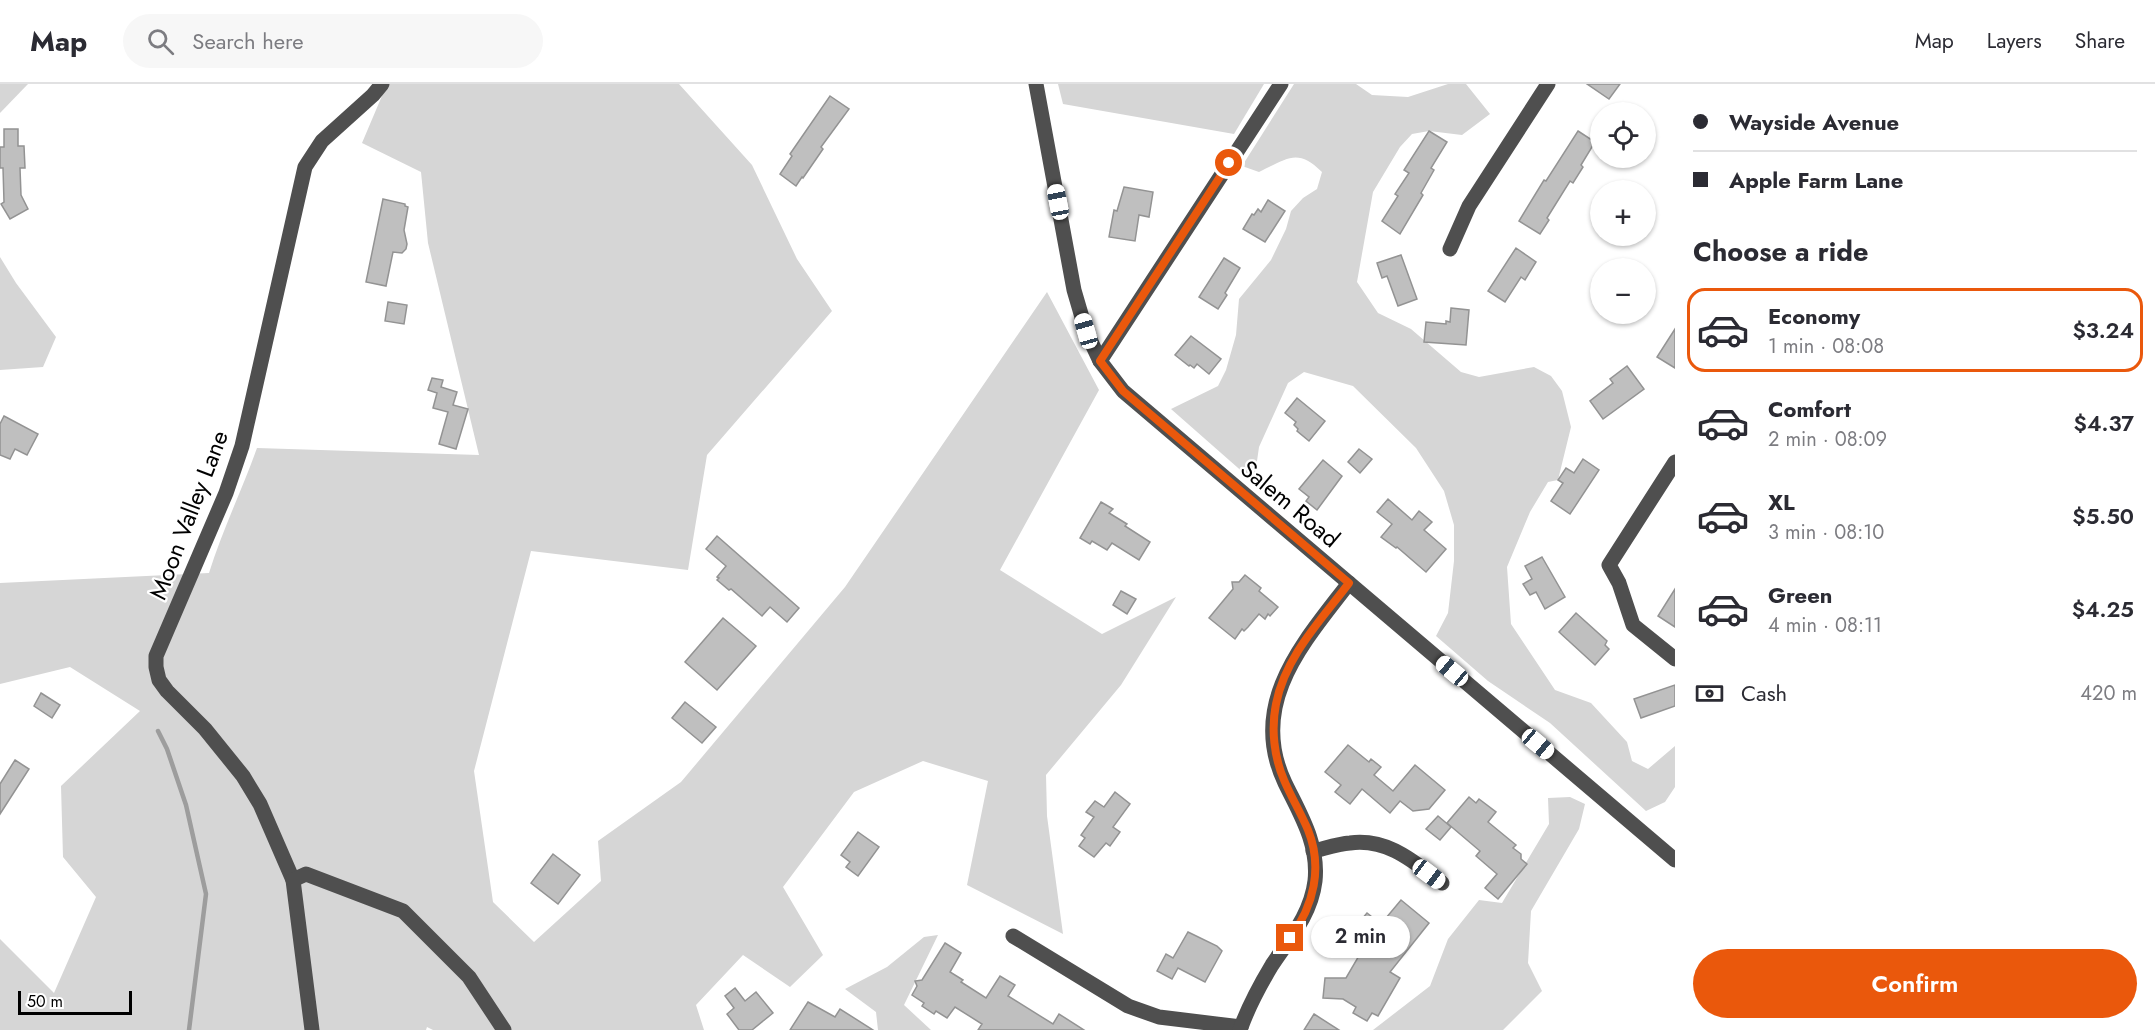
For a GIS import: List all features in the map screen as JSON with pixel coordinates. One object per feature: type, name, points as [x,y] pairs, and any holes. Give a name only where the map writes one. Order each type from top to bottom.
[{"type":"street","name":"Moon Valley Lane","points":[[312,1030],[293,880],[260,804],[243,776],[205,729],[159,680],[156,656],[226,493],[242,446],[305,167],[322,141],[382,84]]},
{"type":"street","name":"Salem Road","points":[[1036,84],[1074,290],[1086,331],[1100,361],[1123,391],[1675,860]]},
{"type":"street","points":[[1100,361],[1281,84]]},
{"type":"street","points":[[1450,249],[1469,206],[1548,84]]},
{"type":"street","points":[[1675,462],[1609,565],[1619,583],[1633,625],[1675,660]]},
{"type":"street","points":[[1013,936],[1128,1006],[1159,1017],[1241,1029],[1256,993],[1306,913],[1315,879],[1313,851],[1307,828],[1280,770],[1274,744],[1274,716],[1283,679],[1294,658],[1349,583]]},
{"type":"street","points":[[1313,851],[1351,842],[1380,843],[1403,854],[1442,883]]},
{"type":"street","points":[[293,880],[306,874],[403,911],[468,977],[504,1030]]},
{"type":"shaded area","points":[[0,84],[28,84],[0,113]]},
{"type":"shaded area","points":[[387,84],[679,84],[752,165],[797,259],[832,311],[707,455],[688,570],[531,551],[474,771],[493,902],[534,942],[601,881],[598,841],[681,782],[845,587],[1047,292],[1099,390],[1000,570],[1102,634],[1176,597],[1121,685],[1046,775],[1047,816],[1063,934],[967,885],[988,781],[923,761],[854,792],[783,887],[823,955],[790,987],[743,955],[696,1005],[704,1030],[433,1030],[427,1027],[426,1030],[0,1030],[0,939],[54,993],[96,897],[63,857],[61,786],[140,711],[70,667],[0,684],[0,583],[209,573],[257,448],[479,455],[428,243],[421,172],[362,143]]},
{"type":"shaded area","points":[[1058,84],[1264,84],[1234,134],[1063,104]]},
{"type":"shaded area","points":[[1294,84],[1356,84],[1372,95],[1408,97],[1448,84],[1466,84],[1490,114],[1462,135],[1429,131],[1412,134],[1400,147],[1373,192],[1357,282],[1378,313],[1411,329],[1461,372],[1479,377],[1534,367],[1551,376],[1562,391],[1571,427],[1558,480],[1548,482],[1530,512],[1507,567],[1511,624],[1555,690],[1591,703],[1627,742],[1632,761],[1648,769],[1675,746],[1675,787],[1665,802],[1646,811],[1550,723],[1488,681],[1436,636],[1448,613],[1454,561],[1454,525],[1444,491],[1416,448],[1353,386],[1304,372],[1288,383],[1259,447],[1254,482],[1171,409],[1218,386],[1226,370],[1236,335],[1239,299],[1271,260],[1286,229],[1291,211],[1303,198],[1317,189],[1322,172],[1306,160],[1292,158],[1259,172],[1242,166]]},
{"type":"shaded area","points":[[0,257],[16,283],[56,337],[43,367],[0,370]]},
{"type":"shaded area","points":[[1570,797],[1585,804],[1579,829],[1531,911],[1528,963],[1542,991],[1503,1030],[1373,1030],[1430,986],[1448,939],[1479,900],[1502,903],[1549,824],[1548,798]]},
{"type":"shaded area","points":[[938,935],[904,1005],[931,1030],[878,1030],[876,1012],[845,989],[887,967],[924,937]]},
{"type":"building","points":[[1587,84],[1620,84],[1609,99]]},
{"type":"building","points":[[830,96],[849,109],[796,186],[780,174],[792,156],[790,154]]},
{"type":"building","points":[[4,129],[18,129],[18,146],[24,146],[25,168],[20,168],[21,195],[28,209],[10,219],[1,204],[4,202],[0,147],[4,147]]},
{"type":"building","points":[[1429,131],[1447,142],[1431,168],[1434,170],[1421,193],[1423,195],[1400,234],[1382,221],[1398,196],[1395,194],[1409,173],[1404,170]]},
{"type":"building","points":[[1578,131],[1590,139],[1590,150],[1581,165],[1583,167],[1573,183],[1570,181],[1540,234],[1519,221],[1544,180],[1546,181]]},
{"type":"building","points":[[1124,187],[1153,192],[1149,217],[1139,215],[1135,241],[1109,237],[1114,210],[1117,211]]},
{"type":"building","points":[[383,199],[405,204],[408,207],[404,230],[406,249],[402,253],[393,252],[386,286],[366,282]]},
{"type":"building","points":[[1268,200],[1285,211],[1265,242],[1243,229],[1252,214],[1254,215],[1258,209],[1261,212]]},
{"type":"building","points":[[1516,248],[1536,262],[1525,280],[1521,277],[1505,302],[1488,291]]},
{"type":"building","points":[[1401,255],[1417,299],[1398,306],[1387,276],[1382,278],[1377,263]]},
{"type":"building","points":[[1224,258],[1240,268],[1218,309],[1199,297]]},
{"type":"building","points":[[388,302],[407,305],[404,324],[385,321]]},
{"type":"building","points":[[1451,308],[1469,310],[1466,345],[1424,342],[1426,322],[1446,324],[1446,321],[1450,322]]},
{"type":"building","points":[[1675,329],[1675,368],[1657,357]]},
{"type":"building","points":[[1191,336],[1221,359],[1209,374],[1197,364],[1194,368],[1189,366],[1175,355]]},
{"type":"building","points":[[1627,366],[1644,389],[1603,419],[1590,401],[1613,383],[1610,379]]},
{"type":"building","points":[[432,378],[443,380],[441,387],[457,392],[453,405],[468,409],[456,449],[439,444],[448,412],[433,408],[437,393],[428,390]]},
{"type":"building","points":[[1297,398],[1325,421],[1309,441],[1297,431],[1294,425],[1296,422],[1285,413]]},
{"type":"building","points":[[4,416],[38,434],[27,455],[15,449],[10,459],[0,455],[0,424]]},
{"type":"building","points":[[1359,449],[1372,459],[1360,473],[1348,462]]},
{"type":"building","points":[[1583,459],[1599,470],[1570,514],[1551,501],[1563,483],[1558,480],[1566,468],[1574,473]]},
{"type":"building","points":[[1323,460],[1342,476],[1317,510],[1306,501],[1309,497],[1299,489]]},
{"type":"building","points":[[1388,499],[1412,520],[1419,511],[1432,522],[1424,530],[1446,549],[1426,572],[1397,547],[1381,537],[1392,524],[1377,512]]},
{"type":"building","points":[[1101,502],[1113,509],[1109,513],[1150,542],[1139,560],[1112,543],[1107,550],[1092,541],[1090,544],[1080,538]]},
{"type":"building","points":[[717,536],[799,608],[787,622],[770,607],[762,616],[717,580],[726,566],[706,549]]},
{"type":"building","points":[[1542,557],[1565,597],[1545,609],[1536,592],[1530,595],[1523,584],[1532,579],[1525,566]]},
{"type":"building","points":[[1245,575],[1261,588],[1259,591],[1278,607],[1265,619],[1259,614],[1244,631],[1242,629],[1235,639],[1209,618],[1233,589],[1232,582],[1239,582]]},
{"type":"building","points":[[1675,589],[1675,627],[1658,616]]},
{"type":"building","points":[[1121,591],[1136,599],[1127,614],[1113,605]]},
{"type":"building","points":[[1576,613],[1607,641],[1605,645],[1609,649],[1595,665],[1559,632]]},
{"type":"building","points":[[723,618],[756,646],[717,690],[685,662]]},
{"type":"building","points":[[1675,685],[1675,706],[1641,718],[1634,699]]},
{"type":"building","points":[[41,693],[60,705],[52,718],[34,706]]},
{"type":"building","points":[[685,702],[716,727],[702,743],[672,718]]},
{"type":"building","points":[[1348,745],[1369,762],[1371,759],[1381,767],[1374,775],[1393,791],[1415,765],[1445,790],[1429,809],[1413,811],[1400,801],[1390,813],[1362,789],[1350,804],[1335,792],[1341,785],[1325,772]]},
{"type":"building","points":[[15,760],[29,769],[0,814],[0,784]]},
{"type":"building","points":[[1115,792],[1130,804],[1113,827],[1120,832],[1110,846],[1106,843],[1094,857],[1079,846],[1085,838],[1081,835],[1094,817],[1086,812],[1095,801],[1104,807]]},
{"type":"building","points":[[1469,797],[1476,803],[1479,799],[1496,812],[1488,822],[1516,845],[1513,848],[1521,854],[1521,859],[1527,864],[1498,899],[1485,888],[1497,874],[1476,856],[1480,851],[1447,823]]},
{"type":"building","points":[[1438,816],[1451,827],[1440,840],[1426,829]]},
{"type":"building","points":[[858,832],[879,847],[858,876],[846,867],[850,862],[841,855]]},
{"type":"building","points":[[553,854],[580,875],[558,904],[531,883]]},
{"type":"building","points":[[1401,900],[1429,923],[1390,972],[1400,978],[1378,1016],[1372,1013],[1367,1021],[1353,1013],[1356,1007],[1343,999],[1323,998],[1325,978],[1346,978],[1370,937],[1356,926],[1367,913],[1381,924]]},
{"type":"building","points":[[1188,932],[1217,946],[1222,951],[1205,982],[1178,968],[1172,979],[1157,971],[1166,954],[1173,958]]},
{"type":"building","points":[[945,943],[961,953],[950,972],[986,998],[1000,976],[1015,985],[1008,996],[1053,1024],[1059,1014],[1084,1030],[978,1030],[982,1024],[955,1007],[947,1018],[936,1011],[934,1014],[912,995],[917,986],[915,981],[922,980]]},
{"type":"building","points":[[735,988],[745,1001],[756,992],[773,1013],[752,1030],[739,1030],[727,1014],[734,1008],[725,996]]},
{"type":"building","points":[[808,1002],[835,1017],[840,1009],[873,1030],[790,1030]]},
{"type":"building","points":[[1314,1014],[1339,1030],[1304,1030]]},
{"type":"waterway","points":[[158,731],[167,749],[186,805],[206,894],[189,1030]]},
{"type":"route","points":[[1229,163],[1100,361],[1123,391],[1349,583],[1300,647],[1283,679],[1276,703],[1274,744],[1280,770],[1311,838],[1315,858],[1312,897],[1299,927],[1290,938]]}]
